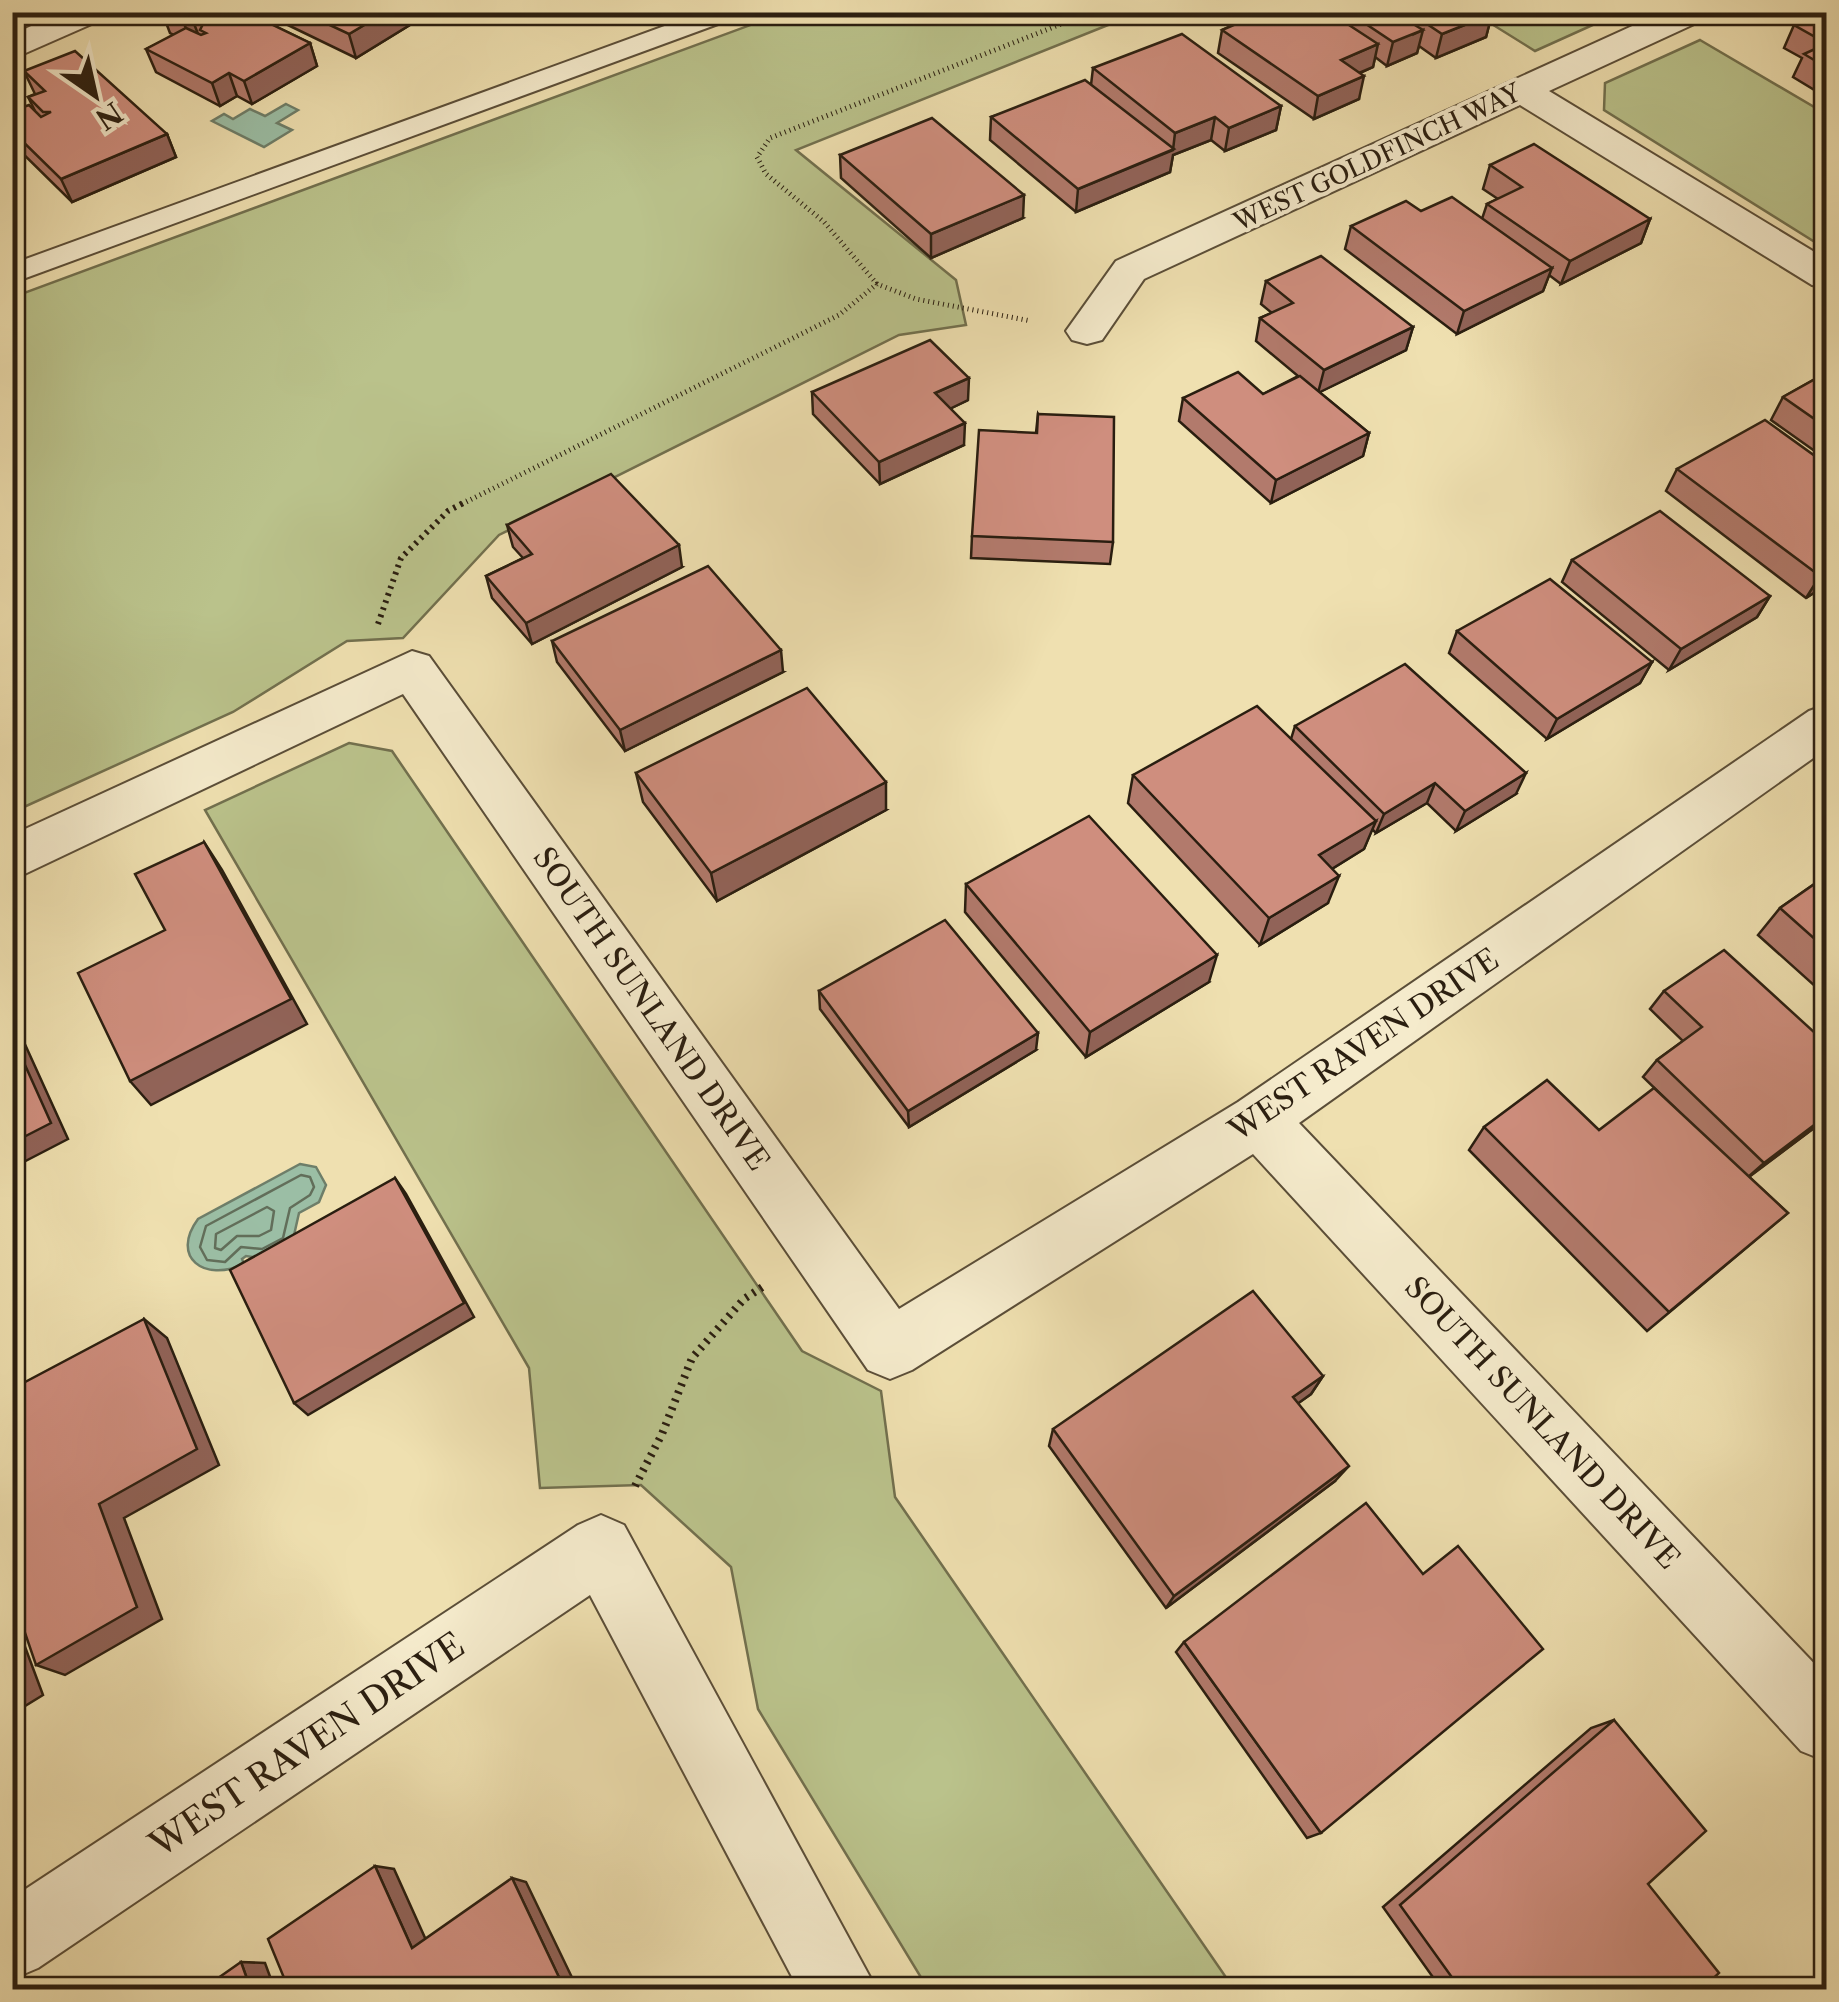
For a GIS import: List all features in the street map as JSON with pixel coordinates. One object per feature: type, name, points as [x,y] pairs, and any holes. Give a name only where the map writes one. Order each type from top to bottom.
[{"type":"street","points":[[12,48],[91,12]]},
{"type":"street","name":"WEST GOLDFINCH WAY","points":[[1088,331],[1130,270],[1693,12]]},
{"type":"street","points":[[1522,91],[1826,276]]},
{"type":"street","points":[[12,859],[412,668]]},
{"type":"street","name":"SOUTH SUNLAND DRIVE","points":[[412,668],[890,1349]]},
{"type":"street","name":"WEST RAVEN DRIVE","points":[[890,1349],[1258,1120],[1826,724]]},
{"type":"street","name":"SOUTH SUNLAND DRIVE","points":[[1258,1120],[1826,1726]]},
{"type":"street","points":[[601,1548],[840,1990]]},
{"type":"street","name":"WEST RAVEN DRIVE","points":[[12,1942],[601,1548]]},
{"type":"lane","points":[[12,274],[728,12]]},
{"type":"path","points":[[1088,331],[916,300],[877,284],[824,222],[766,174],[758,157],[770,138],[1092,12]]},
{"type":"path","points":[[412,668],[378,623],[401,558],[448,511],[838,316],[877,284]]},
{"type":"path","points":[[601,1548],[662,1434],[692,1358],[744,1299],[820,1249]]},
{"type":"shaded area","points":[[1595,12],[1606,19],[1535,51],[1474,13]]},
{"type":"shaded area","points":[[783,13],[1138,13],[796,150],[956,280],[966,325],[899,335],[499,535],[403,638],[347,641],[233,712],[13,812],[13,297]]},
{"type":"shaded area","points":[[1700,40],[1826,114],[1826,249],[1604,110],[1605,83]]},
{"type":"shaded area","points":[[349,743],[392,751],[802,1351],[881,1391],[895,1497],[1234,1989],[928,1989],[758,1709],[731,1567],[641,1485],[540,1488],[529,1368],[205,810]]},
{"type":"water","points":[[286,104],[298,110],[277,123],[292,130],[264,147],[212,121],[224,114],[233,119],[250,109],[265,116]]},
{"type":"water","points":[[300,1164],[316,1167],[326,1185],[319,1202],[299,1213],[292,1244],[265,1259],[246,1256],[242,1259],[244,1264],[229,1269],[204,1268],[196,1263],[188,1245],[198,1219]]},
{"type":"building","points":[[167,12],[246,12],[310,43],[244,81],[229,73],[212,83],[146,49],[186,28],[201,35],[206,33],[200,30],[204,22],[191,16],[183,21]]},
{"type":"building","points":[[302,12],[386,12],[349,34]]},
{"type":"building","points":[[1264,12],[1329,12],[1378,44],[1341,60],[1364,76],[1318,96],[1222,30]]},
{"type":"building","points":[[1348,12],[1492,14],[1442,34],[1418,18],[1410,22],[1423,30],[1393,42]]},
{"type":"building","points":[[1826,12],[1826,43],[1794,25]]},
{"type":"building","points":[[1182,34],[1281,106],[1229,128],[1215,117],[1175,133],[1093,68]]},
{"type":"building","points":[[1826,44],[1826,67],[1804,54]]},
{"type":"building","points":[[75,51],[167,134],[61,179],[12,131],[12,111],[29,105],[41,117],[51,112],[43,112],[28,97],[45,91],[24,71]]},
{"type":"building","points":[[1085,80],[1174,149],[1078,189],[991,117]]},
{"type":"building","points":[[932,118],[1024,195],[931,234],[840,155]]},
{"type":"building","points":[[1534,144],[1650,219],[1570,261],[1487,204],[1522,187],[1490,165]]},
{"type":"building","points":[[1452,197],[1552,268],[1464,311],[1351,226],[1406,201],[1421,211]]},
{"type":"building","points":[[1321,256],[1413,327],[1324,370],[1260,318],[1293,303],[1266,281]]},
{"type":"building","points":[[930,340],[969,378],[935,393],[965,423],[879,462],[812,392]]},
{"type":"building","points":[[1238,372],[1263,394],[1300,376],[1369,433],[1276,480],[1183,398]]},
{"type":"building","points":[[1826,373],[1826,427],[1783,397]]},
{"type":"building","points":[[1038,414],[1114,417],[1113,542],[972,536],[979,430],[1037,433]]},
{"type":"building","points":[[1765,420],[1826,464],[1826,572],[1820,576],[1677,469]]},
{"type":"building","points":[[611,474],[679,545],[526,623],[486,576],[532,554],[507,525]]},
{"type":"building","points":[[1660,511],[1770,596],[1681,649],[1572,560]]},
{"type":"building","points":[[708,566],[781,650],[620,730],[552,641]]},
{"type":"building","points":[[1550,579],[1652,662],[1557,719],[1457,631]]},
{"type":"building","points":[[1405,664],[1526,773],[1465,811],[1435,783],[1384,814],[1295,726]]},
{"type":"building","points":[[807,688],[886,782],[711,873],[636,773]]},
{"type":"building","points":[[1257,706],[1376,821],[1319,855],[1339,876],[1269,918],[1133,775]]},
{"type":"building","points":[[1089,816],[1217,955],[1090,1032],[966,884]]},
{"type":"building","points":[[204,842],[291,999],[130,1081],[78,973],[165,930],[135,874]]},
{"type":"building","points":[[1826,876],[1826,949],[1780,908]]},
{"type":"building","points":[[945,920],[1038,1033],[908,1111],[819,991]]},
{"type":"building","points":[[1724,950],[1826,1043],[1826,1116],[1764,1163],[1657,1060],[1702,1027],[1664,991]]},
{"type":"building","points":[[12,1036],[51,1123],[12,1143]]},
{"type":"building","points":[[1547,1080],[1599,1130],[1654,1088],[1788,1213],[1669,1312],[1484,1127]]},
{"type":"building","points":[[395,1178],[464,1303],[294,1403],[230,1270]]},
{"type":"building","points":[[1253,1291],[1323,1376],[1293,1397],[1349,1466],[1174,1596],[1053,1429]]},
{"type":"building","points":[[144,1319],[197,1449],[99,1504],[137,1607],[36,1665],[12,1595],[12,1389]]},
{"type":"building","points":[[1366,1503],[1423,1574],[1458,1546],[1543,1649],[1321,1833],[1184,1642]]},
{"type":"building","points":[[1614,1720],[1706,1831],[1648,1884],[1719,1973],[1701,1990],[1461,1990],[1400,1905]]},
{"type":"building","points":[[375,1866],[412,1948],[512,1878],[565,1990],[289,1990],[268,1939]]},
{"type":"building","points":[[241,1962],[251,1990],[201,1990]]}]
